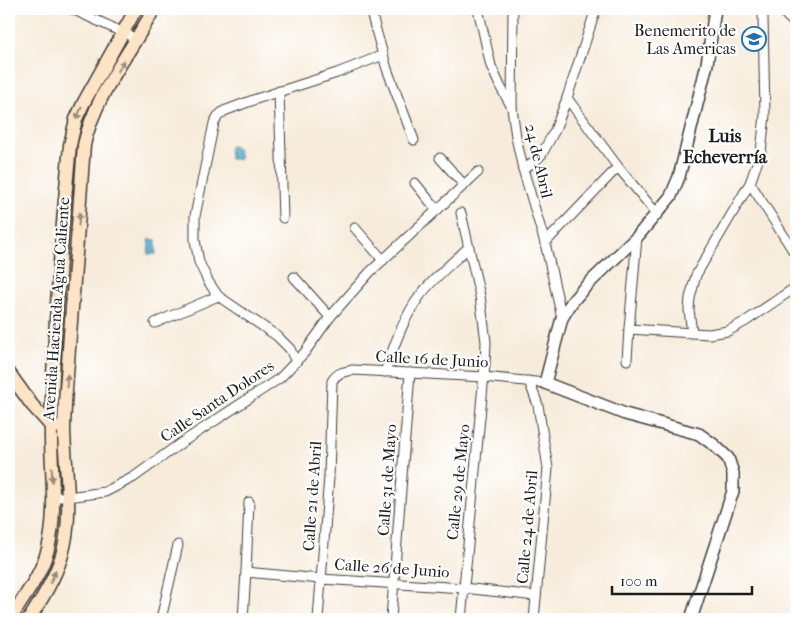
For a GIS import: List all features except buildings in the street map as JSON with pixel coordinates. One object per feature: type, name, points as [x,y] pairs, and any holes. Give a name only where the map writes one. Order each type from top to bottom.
[{"type":"main road","name":"Avenida Hacienda Agua Caliente","points":[[10,619],[39,574],[48,550],[51,529],[51,426],[54,354],[70,145],[76,119],[84,102],[136,9]]},
{"type":"main road","name":"Avenida Hacienda Agua Caliente","points":[[29,619],[56,572],[66,534],[68,497],[64,430],[65,403],[84,145],[102,96],[154,9]]},
{"type":"main road","points":[[9,373],[32,405],[51,426],[64,430]]},
{"type":"street","points":[[72,9],[137,39]]},
{"type":"street","points":[[370,9],[387,69],[414,140]]},
{"type":"street","points":[[478,9],[492,66],[512,108]]},
{"type":"street","name":"24 de Abril","points":[[513,9],[512,108],[516,137],[523,169],[545,243],[562,318]]},
{"type":"street","points":[[523,169],[542,154],[554,130],[567,98],[596,9]]},
{"type":"street","points":[[691,619],[733,492],[733,473],[728,458],[699,434],[625,414],[545,383],[562,318],[572,302],[583,288],[637,237],[671,196],[679,177],[707,64],[715,9]]},
{"type":"street","points":[[692,333],[689,310],[696,275],[750,183],[761,152],[765,115],[764,9]]},
{"type":"street","points":[[780,9],[796,25]]},
{"type":"street","name":"Calle Santa Dolores","points":[[52,497],[68,497],[105,492],[134,477],[181,443],[280,378],[296,362],[290,349],[277,336],[218,296],[199,262],[195,240],[195,216],[214,123],[224,111],[338,73],[383,55]]},
{"type":"street","points":[[278,92],[283,218]]},
{"type":"street","points":[[567,98],[657,214]]},
{"type":"street","points":[[440,158],[464,185]]},
{"type":"street","points":[[545,243],[618,166]]},
{"type":"street","points":[[296,362],[330,317],[370,272],[478,172]]},
{"type":"street","points":[[414,183],[437,210]]},
{"type":"street","points":[[750,183],[796,255]]},
{"type":"street","name":"Calle 29 de Mayo","points":[[460,619],[486,342],[480,296],[461,213]]},
{"type":"street","points":[[355,228],[383,260]]},
{"type":"street","points":[[627,360],[628,329],[637,237]]},
{"type":"street","points":[[385,372],[395,344],[418,298],[434,279],[469,247]]},
{"type":"street","points":[[294,277],[330,317]]},
{"type":"street","points":[[628,329],[709,334],[728,331],[796,287]]},
{"type":"street","points":[[155,323],[218,296]]},
{"type":"street","name":"Calle 16 de Junio","points":[[335,376],[339,373],[353,370],[484,377],[545,383]]},
{"type":"street","name":"Calle 31 de Mayo","points":[[391,619],[410,372]]},
{"type":"street","name":"Calle 21 de Abril","points":[[318,619],[329,478],[332,381],[335,376]]},
{"type":"street","name":"Calle 24 de Abril","points":[[529,381],[538,405],[548,468],[534,619]]},
{"type":"street","points":[[243,619],[249,502]]},
{"type":"street","points":[[161,619],[178,545]]},
{"type":"street","name":"Calle 26 de Junio","points":[[246,572],[463,588],[536,596]]},
{"type":"water","points":[[233,146],[238,150],[240,159],[230,159],[229,147]]},
{"type":"water","points":[[150,239],[156,240],[156,254],[148,254]]},
{"type":"place","name":"Benemerito de Las Americas","points":[[754,39]]},
{"type":"district","name":"Luis Echeverría","points":[[725,146]]}]
